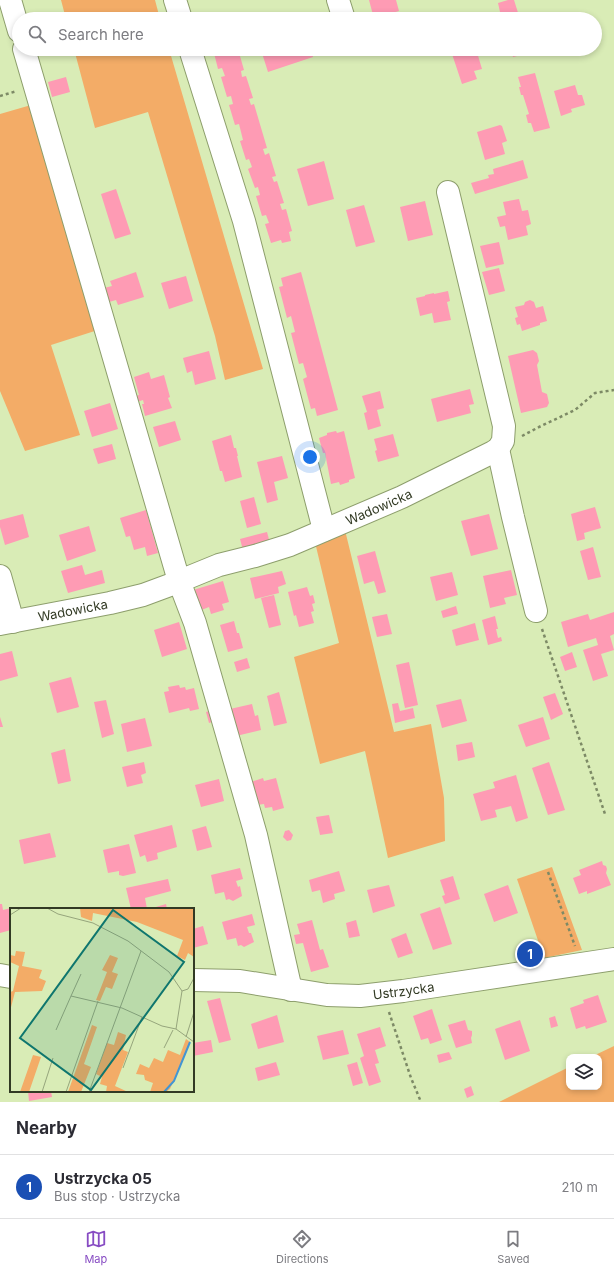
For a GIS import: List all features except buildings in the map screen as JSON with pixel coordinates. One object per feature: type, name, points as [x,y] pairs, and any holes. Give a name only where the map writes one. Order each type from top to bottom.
[{"type":"street","points":[[10,0],[13,12]]},
{"type":"street","points":[[175,0],[179,12]]},
{"type":"street","points":[[338,0],[342,12]]},
{"type":"street","points":[[26,56],[179,581],[195,623],[256,835],[291,990]]},
{"type":"street","points":[[192,56],[244,221],[319,533]]},
{"type":"street","points":[[448,192],[504,426],[500,445],[513,517],[536,611]]},
{"type":"street","name":"Wadowicka","points":[[6,623],[126,600],[160,589],[219,565],[277,550],[319,533],[435,481],[486,456],[500,445]]},
{"type":"street","points":[[292,457],[319,533]]},
{"type":"street","points":[[0,576],[6,623]]},
{"type":"street","name":"Ustrzycka","points":[[194,980],[240,981],[291,990],[342,996],[385,993],[614,959]]},
{"type":"street","points":[[0,975],[10,978]]},
{"type":"path","points":[[500,445],[520,438],[569,413],[595,393],[614,390]]},
{"type":"path","points":[[536,611],[605,814]]},
{"type":"path","points":[[548,872],[580,964]]},
{"type":"path","points":[[385,993],[388,1012],[421,1102]]},
{"type":"shaded area","points":[[61,0],[155,0],[158,12],[64,12]]},
{"type":"shaded area","points":[[76,56],[171,56],[263,369],[225,380],[215,336],[148,112],[95,128]]},
{"type":"shaded area","points":[[38,103],[101,329],[51,345],[80,435],[25,451],[0,391],[0,114]]},
{"type":"shaded area","points":[[344,526],[394,732],[431,724],[444,798],[445,841],[388,858],[365,751],[320,764],[294,657],[339,643],[314,538]]},
{"type":"shaded area","points":[[552,867],[582,950],[544,958],[517,879]]},
{"type":"shaded area","points":[[614,1046],[614,1102],[499,1102],[566,1068],[566,1090],[602,1090],[602,1054],[597,1054]]},
{"type":"place","name":"Ustrzycka 05","points":[[530,954]]}]
